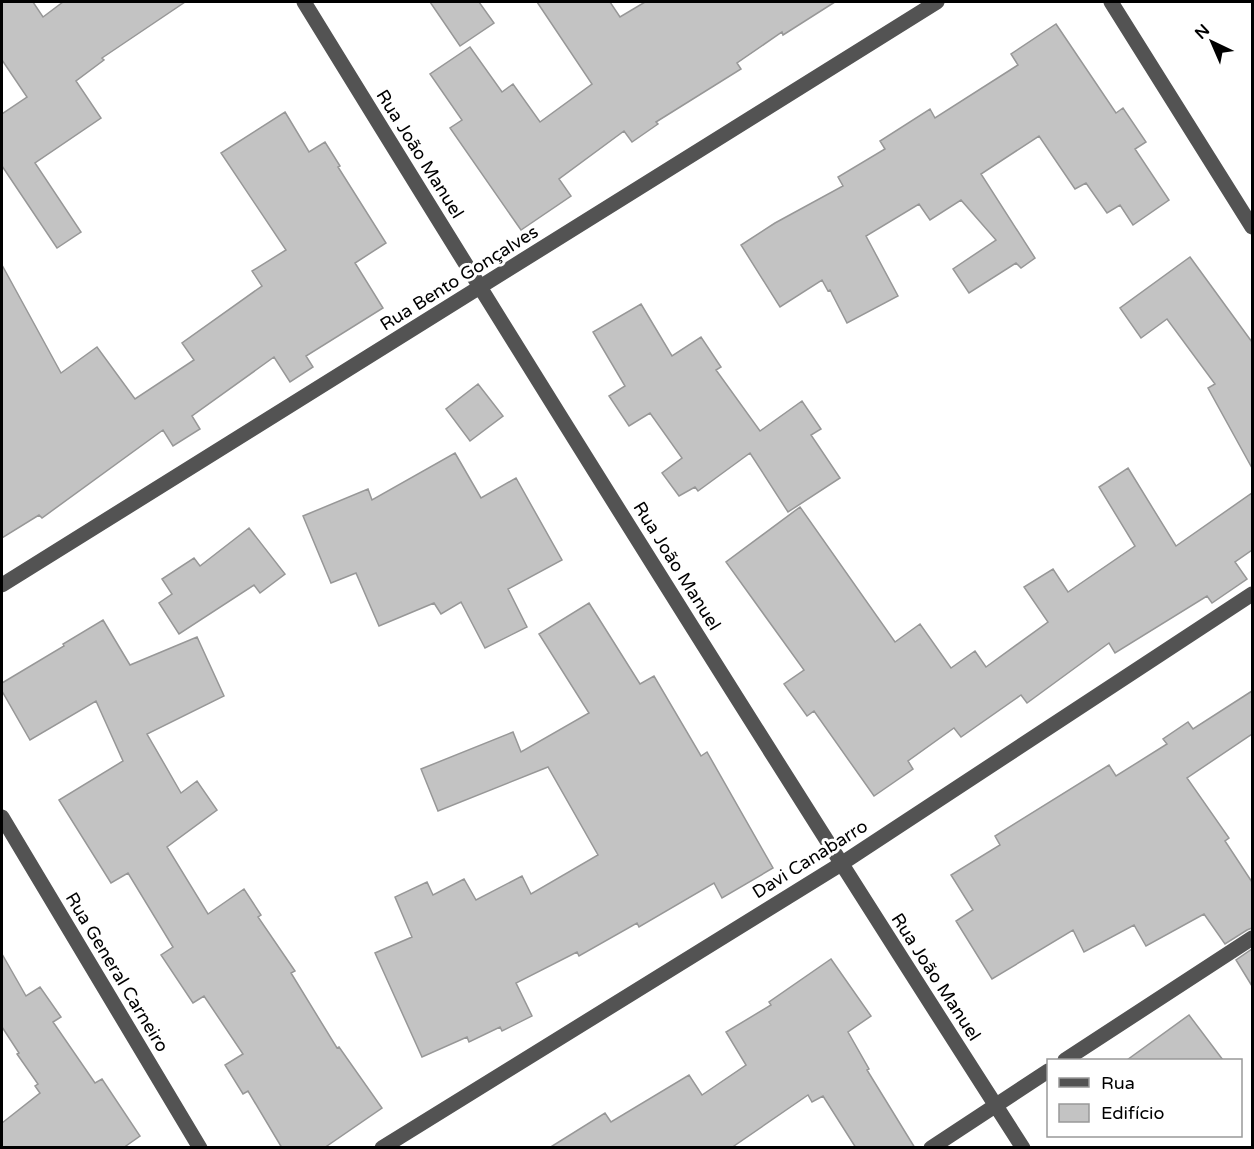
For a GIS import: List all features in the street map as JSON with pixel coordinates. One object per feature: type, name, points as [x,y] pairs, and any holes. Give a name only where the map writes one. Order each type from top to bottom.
[{"type":"street","name":"Rua João Manuel","points":[[304,2],[480,288],[841,864],[1023,1148]]},
{"type":"street","name":"Rua Bento Gonçalves","points":[[2,585],[937,2]]},
{"type":"street","points":[[1111,2],[1252,227]]},
{"type":"street","name":"Davi Canabarro","points":[[382,1148],[841,864],[1252,594]]},
{"type":"street","name":"Rua General Carneiro","points":[[2,817],[200,1148]]},
{"type":"street","points":[[1067,1059],[1252,938]]},
{"type":"street","points":[[931,1148],[1047,1072]]},
{"type":"building","points":[[2,2],[33,2],[43,17],[63,2],[185,2],[102,58],[104,60],[76,81],[101,118],[35,163],[81,232],[57,248],[2,166],[2,114],[27,97],[2,60]]},
{"type":"building","points":[[430,2],[479,2],[494,23],[460,46]]},
{"type":"building","points":[[537,2],[610,2],[620,17],[645,2],[835,2],[783,35],[782,32],[737,63],[741,69],[656,122],[658,124],[632,142],[624,131],[559,179],[571,196],[521,230],[450,128],[462,120],[430,74],[470,47],[502,92],[513,84],[540,122],[592,84]]},
{"type":"building","points":[[1056,24],[1116,113],[1123,108],[1146,142],[1135,149],[1169,200],[1133,225],[1120,205],[1107,213],[1086,183],[1075,189],[1039,136],[981,174],[1035,258],[1021,268],[1016,263],[969,293],[953,269],[996,240],[961,200],[930,220],[919,204],[866,236],[898,296],[847,323],[830,290],[828,291],[822,280],[780,307],[741,245],[775,223],[843,186],[838,177],[885,149],[880,141],[930,109],[935,118],[1018,65],[1011,54]]},
{"type":"building","points":[[285,112],[309,152],[325,142],[386,243],[355,263],[383,308],[306,356],[313,367],[290,382],[274,357],[192,416],[200,429],[173,446],[163,430],[42,518],[39,515],[2,538],[2,265],[61,373],[97,347],[135,399],[194,360],[182,343],[262,286],[252,271],[286,250],[221,153]]},
{"type":"building","points":[[1190,257],[1252,342],[1252,468],[1208,388],[1215,384],[1167,319],[1141,338],[1120,308]]},
{"type":"building","points":[[641,304],[672,356],[701,337],[721,367],[716,370],[760,431],[802,401],[821,429],[811,435],[840,478],[788,512],[750,453],[698,491],[695,487],[679,496],[662,473],[682,458],[650,413],[629,426],[609,396],[625,386],[593,332]]},
{"type":"building","points":[[478,384],[503,416],[470,441],[446,409]]},
{"type":"building","points":[[455,453],[481,498],[516,478],[562,560],[508,589],[527,627],[485,648],[461,602],[441,614],[434,603],[379,626],[356,573],[331,583],[303,516],[368,489],[372,500]]},
{"type":"building","points":[[1128,468],[1176,546],[1252,493],[1252,550],[1235,562],[1247,579],[1212,603],[1207,596],[1115,653],[1109,643],[1027,703],[1021,695],[961,737],[954,728],[908,761],[913,769],[874,796],[814,711],[807,716],[784,684],[804,670],[726,562],[800,507],[895,642],[920,624],[951,668],[975,651],[986,667],[1048,622],[1024,587],[1053,569],[1068,592],[1135,546],[1099,487]]},
{"type":"building","points":[[249,528],[285,574],[260,593],[254,585],[179,634],[159,603],[172,594],[162,579],[194,558],[200,566]]},
{"type":"building","points":[[589,603],[640,684],[654,676],[701,756],[707,752],[773,868],[722,898],[714,883],[639,927],[637,923],[579,956],[577,952],[516,983],[532,1016],[502,1031],[500,1027],[469,1042],[467,1037],[422,1057],[375,953],[412,937],[395,897],[427,882],[433,895],[464,879],[476,900],[522,876],[531,894],[598,855],[548,767],[438,811],[421,769],[513,732],[521,752],[589,713],[539,634]]},
{"type":"building","points":[[103,620],[130,665],[197,637],[224,696],[147,734],[181,793],[197,781],[217,810],[167,847],[208,914],[244,889],[261,915],[258,917],[295,971],[291,973],[337,1048],[339,1047],[382,1108],[324,1148],[282,1148],[248,1091],[243,1094],[225,1065],[243,1054],[204,996],[193,1003],[161,955],[173,947],[128,873],[111,883],[59,800],[123,761],[96,701],[30,740],[2,691],[2,683]]},
{"type":"building","points":[[1252,691],[1252,734],[1187,778],[1229,838],[1225,841],[1252,882],[1252,928],[1225,944],[1204,914],[1146,946],[1134,925],[1084,952],[1073,930],[992,979],[956,921],[973,910],[951,875],[1000,845],[995,836],[1109,765],[1116,776],[1167,744],[1163,739],[1188,722],[1193,729]]},
{"type":"building","points":[[1252,949],[1252,986],[1236,960]]},
{"type":"building","points":[[2,954],[26,996],[40,987],[61,1017],[53,1022],[95,1083],[102,1079],[140,1136],[123,1148],[2,1148],[2,1123],[40,1093],[35,1086],[38,1084],[2,1027]]},
{"type":"building","points":[[831,959],[871,1016],[848,1032],[869,1069],[867,1070],[915,1148],[856,1148],[823,1096],[812,1102],[808,1095],[731,1148],[549,1148],[605,1113],[611,1122],[689,1075],[702,1095],[746,1065],[726,1032],[771,1005],[769,1002]]},
{"type":"building","points":[[1189,1015],[1222,1059],[1128,1059]]}]
